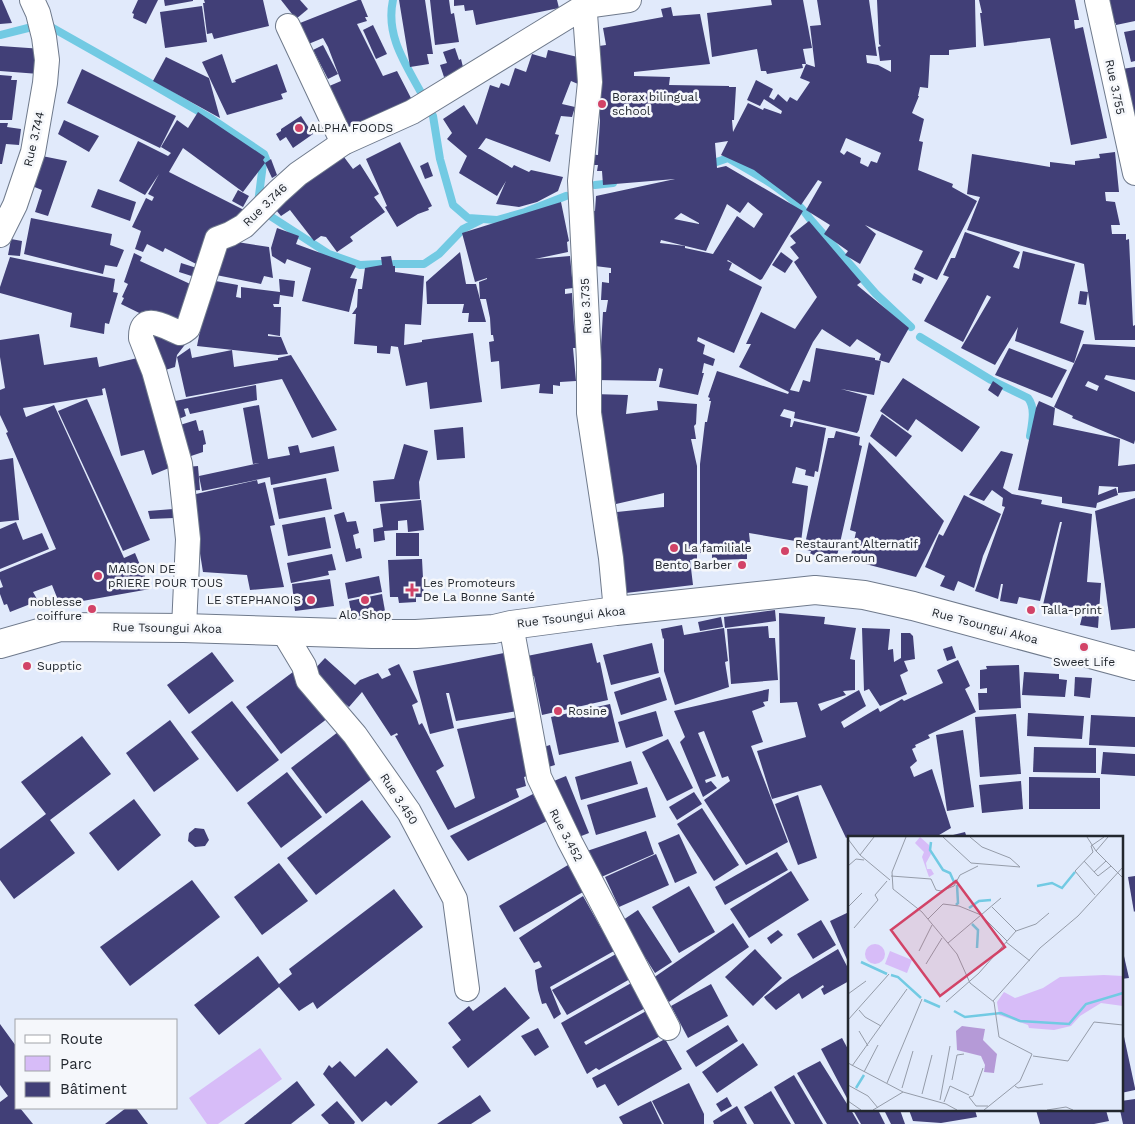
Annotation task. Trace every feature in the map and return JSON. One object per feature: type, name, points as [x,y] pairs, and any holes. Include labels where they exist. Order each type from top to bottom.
[{"type":"main road","name":"Rue Tsoungui Akoa","points":[[0,644],[60,627],[416,634],[494,629],[616,611],[806,591],[825,591],[864,595],[912,606],[1135,666]]},
{"type":"street","name":"Rue 3.746","points":[[184,628],[188,539],[180,464],[154,371],[140,338],[143,325],[146,322],[153,322],[180,333],[184,332],[188,328],[217,239],[244,226],[298,174],[342,143],[412,112],[585,3],[629,0]]},
{"type":"street","name":"Rue 3.755","points":[[1097,0],[1135,173]]},
{"type":"street","name":"Rue 3.735","points":[[585,3],[590,82],[580,181],[590,413],[611,558],[616,611]]},
{"type":"street","name":"Rue 3.744","points":[[0,235],[15,205],[33,152],[45,83],[47,60],[44,37],[35,7]]},
{"type":"street","points":[[288,26],[342,143]]},
{"type":"street","name":"Rue 3.452","points":[[511,625],[539,777],[568,840],[668,1028]]},
{"type":"street","name":"Rue 3.450","points":[[283,631],[304,666],[308,680],[355,735],[409,812],[455,899],[467,989]]},
{"type":"green space","points":[[260,1048],[282,1079],[218,1124],[207,1124],[189,1098]]},
{"type":"building","points":[[0,0],[2,0],[12,23],[0,24]]},
{"type":"building","points":[[138,0],[158,0],[146,24],[133,18],[134,14],[132,13]]},
{"type":"building","points":[[164,0],[193,0],[193,1],[165,6]]},
{"type":"building","points":[[204,0],[263,0],[269,26],[214,39],[212,33],[207,34]]},
{"type":"building","points":[[281,0],[300,0],[308,9],[296,19]]},
{"type":"building","points":[[361,0],[368,17],[365,17],[367,21],[357,24],[383,76],[397,71],[412,100],[347,130],[327,87],[341,81],[328,47],[323,38],[306,45],[300,23]]},
{"type":"building","points":[[399,0],[425,0],[433,54],[427,54],[429,64],[410,67]]},
{"type":"building","points":[[430,0],[449,0],[451,14],[454,13],[459,42],[435,45]]},
{"type":"building","points":[[454,0],[557,0],[559,8],[476,25],[473,10],[465,11],[464,5],[454,6]]},
{"type":"building","points":[[771,0],[803,0],[812,48],[803,49],[806,64],[802,64],[803,68],[767,74],[766,71],[761,71],[757,49],[712,57],[707,13],[772,5]]},
{"type":"building","points":[[817,0],[869,0],[877,56],[866,55],[867,63],[878,65],[891,72],[891,60],[880,61],[878,47],[881,46],[879,44],[877,0],[975,0],[976,47],[949,50],[949,55],[930,55],[928,88],[920,87],[919,96],[912,113],[924,119],[919,141],[923,142],[918,170],[953,184],[952,187],[977,201],[937,280],[914,269],[923,251],[865,225],[876,234],[860,264],[845,255],[848,251],[824,234],[830,225],[806,210],[822,182],[818,180],[801,205],[754,170],[721,155],[728,141],[715,143],[717,168],[726,166],[803,211],[762,279],[760,280],[728,260],[727,261],[732,263],[729,270],[762,287],[734,353],[698,337],[697,341],[705,345],[703,354],[715,359],[713,366],[704,363],[702,373],[704,373],[698,395],[659,387],[663,369],[659,368],[656,381],[595,380],[593,347],[601,347],[603,312],[606,312],[608,300],[601,300],[602,282],[609,283],[611,268],[595,266],[588,210],[595,211],[596,196],[675,179],[603,185],[602,171],[597,171],[598,165],[587,165],[587,154],[598,155],[600,120],[598,94],[601,94],[599,46],[606,45],[603,28],[663,17],[661,9],[671,7],[673,16],[700,14],[710,64],[634,72],[634,76],[670,77],[669,85],[736,87],[734,120],[732,120],[733,132],[748,103],[763,110],[764,108],[781,114],[782,111],[764,99],[760,106],[747,100],[756,80],[773,89],[769,97],[774,100],[778,94],[787,102],[790,97],[797,101],[810,82],[800,78],[806,64],[815,67],[810,26],[821,25]],"holes":[[[846,138],[881,153],[877,163],[871,161],[868,167],[860,163],[861,158],[847,151],[844,155],[840,152]],[[748,202],[763,214],[754,228],[737,216],[713,254],[685,248],[685,246],[660,243],[661,240],[706,251],[727,204],[740,213]],[[681,213],[699,224],[674,219]]]},
{"type":"building","points":[[979,0],[1075,0],[1079,20],[1074,20],[1075,29],[1083,27],[1107,138],[1071,145],[1050,38],[984,46],[980,13],[982,13]]},
{"type":"building","points":[[1109,0],[1135,0],[1135,21],[1113,24]]},
{"type":"building","points":[[202,6],[207,42],[165,48],[160,12]]},
{"type":"building","points":[[373,25],[387,54],[376,59],[363,30]]},
{"type":"building","points":[[1135,30],[1135,61],[1131,62],[1124,32]]},
{"type":"building","points":[[323,45],[338,74],[328,79],[313,50]]},
{"type":"building","points":[[0,46],[43,49],[39,74],[0,71]]},
{"type":"building","points":[[455,48],[459,60],[461,59],[464,71],[444,77],[440,65],[447,63],[443,52]]},
{"type":"building","points":[[548,50],[582,58],[578,84],[571,81],[562,104],[575,107],[572,117],[561,116],[555,134],[559,135],[550,162],[486,138],[478,149],[512,168],[514,165],[529,172],[531,170],[563,177],[558,191],[537,202],[519,207],[496,204],[506,181],[497,196],[459,173],[467,156],[447,139],[452,133],[443,119],[464,105],[477,125],[490,85],[499,88],[501,83],[509,86],[515,68],[526,72],[532,54],[546,58]]},
{"type":"building","points":[[222,54],[232,83],[236,82],[235,80],[277,64],[287,92],[281,94],[283,99],[227,115],[202,62]]},
{"type":"building","points":[[166,57],[209,78],[220,118],[153,81]]},
{"type":"building","points":[[1135,67],[1135,112],[1131,113],[1122,69]]},
{"type":"building","points":[[82,69],[176,116],[160,148],[67,103]]},
{"type":"building","points":[[0,75],[12,76],[11,80],[17,80],[12,120],[0,120]]},
{"type":"building","points":[[198,112],[265,157],[263,160],[265,163],[243,192],[183,148],[169,172],[244,210],[202,267],[165,248],[163,252],[147,244],[143,252],[135,249],[141,231],[132,227],[146,198],[152,201],[154,197],[148,194],[159,174],[145,195],[119,181],[138,141],[168,156],[171,153],[161,147],[177,120],[188,128]]},
{"type":"building","points":[[301,116],[313,134],[293,148],[286,137],[280,141],[276,134]]},
{"type":"building","points":[[64,120],[99,136],[89,152],[58,134]]},
{"type":"building","points":[[0,123],[8,123],[7,127],[21,129],[19,145],[6,144],[2,164],[0,164]]},
{"type":"building","points":[[400,142],[432,206],[428,208],[429,210],[418,214],[397,227],[385,207],[387,206],[366,159]]},
{"type":"building","points":[[1115,152],[1119,192],[1105,192],[1106,201],[1115,202],[1120,225],[1111,225],[1112,234],[1126,234],[1126,240],[1129,239],[1135,340],[1095,340],[1084,264],[967,230],[980,197],[967,194],[972,154],[1050,167],[1050,162],[1075,165],[1075,161],[1100,158],[1099,154]]},
{"type":"building","points":[[42,156],[67,161],[48,216],[35,212],[42,190],[32,186]]},
{"type":"building","points":[[344,157],[353,169],[360,164],[379,194],[374,197],[385,212],[350,237],[353,241],[337,252],[326,237],[321,236],[314,241],[290,210],[281,216],[272,205],[307,179]]},
{"type":"building","points":[[271,159],[277,175],[272,178],[265,163]]},
{"type":"building","points":[[428,162],[433,176],[425,179],[420,166]]},
{"type":"building","points":[[98,189],[136,202],[130,221],[91,207]]},
{"type":"building","points":[[238,190],[249,196],[243,207],[232,201]]},
{"type":"building","points":[[561,202],[569,241],[567,242],[568,252],[535,259],[570,256],[573,288],[565,289],[565,294],[572,293],[577,348],[573,348],[576,381],[560,382],[560,386],[553,385],[553,394],[539,393],[540,384],[501,389],[499,361],[491,362],[489,342],[494,341],[493,335],[491,335],[486,299],[480,299],[479,282],[487,278],[475,282],[462,233]]},
{"type":"building","points":[[31,218],[112,234],[110,245],[124,250],[117,267],[105,265],[103,274],[24,254]]},
{"type":"building","points":[[809,221],[861,282],[857,285],[909,328],[889,363],[879,360],[881,354],[857,339],[850,347],[822,329],[813,342],[790,390],[799,392],[803,380],[810,382],[816,348],[875,358],[875,360],[881,361],[874,395],[841,389],[867,396],[859,430],[857,433],[794,418],[795,412],[784,409],[780,416],[791,419],[790,427],[792,427],[794,421],[826,428],[818,472],[815,471],[814,477],[805,475],[806,470],[796,467],[792,483],[808,486],[801,542],[749,533],[750,542],[747,542],[747,559],[712,560],[712,553],[700,553],[700,464],[705,422],[707,422],[711,401],[709,401],[710,398],[708,397],[717,371],[788,394],[789,392],[739,367],[751,344],[746,344],[761,312],[795,329],[817,297],[794,262],[799,258],[790,247],[796,243],[790,236]]},
{"type":"building","points":[[277,228],[299,236],[296,244],[356,266],[350,278],[357,279],[349,312],[302,301],[311,268],[287,259],[285,264],[272,256],[271,248]]},
{"type":"building","points":[[965,232],[1020,252],[1013,267],[1019,269],[1023,251],[1075,264],[1060,323],[1084,331],[1074,363],[1015,341],[1018,327],[995,365],[961,348],[991,297],[987,295],[963,342],[924,321],[949,277],[943,275],[951,258],[955,258]]},
{"type":"building","points":[[11,239],[22,241],[20,256],[8,255]]},
{"type":"building","points":[[218,239],[269,247],[273,278],[264,276],[261,284],[211,274]]},
{"type":"building","points":[[460,252],[466,284],[476,284],[486,322],[468,322],[469,313],[462,313],[464,304],[427,304],[426,282]]},
{"type":"building","points":[[781,252],[793,261],[785,273],[772,265]]},
{"type":"building","points":[[134,253],[142,257],[140,261],[199,288],[178,332],[121,304],[128,284],[124,282]]},
{"type":"building","points":[[391,256],[395,272],[424,276],[421,325],[405,324],[404,345],[422,342],[422,340],[473,333],[482,402],[430,409],[427,382],[406,386],[398,347],[391,346],[390,354],[377,353],[377,346],[354,344],[356,314],[352,314],[357,307],[358,289],[362,289],[365,268],[382,265],[381,257]]},
{"type":"building","points":[[10,257],[115,279],[113,292],[118,293],[109,324],[105,323],[104,334],[70,327],[72,313],[0,293],[0,287]]},
{"type":"building","points":[[181,263],[203,270],[201,279],[179,272]]},
{"type":"building","points":[[914,273],[924,278],[921,284],[912,280]]},
{"type":"building","points":[[279,279],[295,281],[293,297],[280,295],[279,304],[273,304],[274,307],[281,307],[280,336],[268,334],[268,336],[281,337],[288,354],[278,355],[197,346],[210,280],[238,285],[236,297],[241,298],[241,287],[280,292]]},
{"type":"building","points":[[1080,291],[1088,292],[1086,305],[1078,304]]},
{"type":"building","points":[[153,328],[187,342],[177,355],[175,367],[159,372],[152,351]]},
{"type":"building","points":[[39,334],[44,365],[97,357],[99,367],[146,356],[174,459],[166,462],[169,468],[152,475],[144,450],[121,456],[105,388],[102,389],[103,395],[23,408],[26,417],[54,405],[124,558],[135,553],[150,589],[60,605],[52,585],[33,592],[38,601],[10,612],[7,604],[4,605],[0,594],[0,588],[3,587],[0,572],[56,549],[0,415],[0,390],[5,388],[0,357],[0,340]]},
{"type":"building","points":[[1083,344],[1135,347],[1135,380],[1106,375],[1104,379],[1135,392],[1134,444],[1072,418],[1073,416],[1054,407]],"holes":[[[1088,381],[1099,386],[1097,391],[1085,386]]]},
{"type":"building","points":[[190,348],[192,358],[232,350],[234,367],[278,360],[278,358],[291,355],[337,430],[312,438],[282,379],[186,397],[177,357]]},
{"type":"building","points":[[1009,348],[1067,370],[1052,398],[995,375]]},
{"type":"building","points":[[903,378],[980,427],[962,452],[916,419],[908,431],[880,411]]},
{"type":"building","points":[[993,381],[1003,388],[998,397],[988,390]]},
{"type":"building","points":[[256,385],[257,400],[190,414],[188,408],[184,409],[186,416],[176,420],[170,402]]},
{"type":"building","points":[[593,394],[628,395],[626,414],[658,410],[657,401],[697,404],[696,424],[694,426],[696,439],[691,439],[697,466],[697,559],[690,560],[693,585],[626,593],[617,512],[664,507],[664,493],[616,504],[608,476]]},
{"type":"building","points":[[87,399],[150,540],[123,551],[58,411]]},
{"type":"building","points":[[1039,401],[1055,408],[1053,425],[1120,439],[1118,466],[1135,464],[1135,491],[1118,493],[1118,487],[1099,486],[1098,495],[1116,488],[1118,495],[1097,503],[1096,508],[1062,503],[1062,497],[1018,490]]},
{"type":"building","points":[[259,405],[268,459],[290,455],[288,447],[298,445],[300,453],[334,446],[339,471],[271,485],[270,477],[202,491],[199,476],[260,463],[253,464],[243,408]]},
{"type":"building","points":[[882,414],[912,436],[896,457],[870,436]]},
{"type":"building","points":[[196,420],[199,431],[203,430],[206,444],[203,445],[203,452],[191,456],[180,425]]},
{"type":"building","points":[[463,427],[465,458],[437,460],[434,430]]},
{"type":"building","points":[[836,431],[860,437],[859,445],[862,446],[837,556],[821,553],[820,556],[810,554],[811,551],[806,550],[807,544],[805,544],[828,438],[834,438]]},
{"type":"building","points":[[869,442],[944,521],[916,577],[850,560],[856,532],[850,530]]},
{"type":"building","points":[[404,444],[428,451],[419,482],[420,499],[375,502],[373,481],[394,479]]},
{"type":"building","points":[[1001,451],[1013,454],[1003,488],[1012,494],[1042,500],[1041,504],[1092,514],[1087,582],[1101,583],[1098,628],[1080,625],[1083,613],[1043,605],[1062,522],[1060,522],[1040,601],[1019,597],[1017,604],[1000,601],[1003,584],[1001,584],[998,599],[975,591],[1005,507],[1002,506],[1003,498],[992,490],[984,501],[969,495]]},
{"type":"building","points":[[13,458],[19,520],[0,522],[0,460]]},
{"type":"building","points":[[198,466],[200,490],[189,491],[186,467]]},
{"type":"building","points":[[326,478],[332,509],[279,519],[273,488]]},
{"type":"building","points":[[257,480],[258,484],[265,482],[275,525],[270,526],[284,587],[250,590],[247,575],[203,572],[191,497],[196,496],[196,494]]},
{"type":"building","points":[[964,495],[1001,514],[983,556],[974,588],[958,581],[954,591],[940,586],[945,576],[925,567],[939,534],[943,536]]},
{"type":"building","points":[[1135,498],[1135,628],[1111,630],[1095,511]]},
{"type":"building","points":[[421,500],[424,530],[408,532],[407,520],[398,521],[398,530],[384,531],[385,540],[374,542],[373,529],[383,527],[380,504]]},
{"type":"building","points":[[173,509],[174,518],[150,519],[148,511]]},
{"type":"building","points":[[344,512],[347,522],[356,521],[359,533],[353,535],[356,549],[360,548],[362,558],[346,562],[334,515]]},
{"type":"building","points":[[325,517],[331,548],[288,556],[282,525]]},
{"type":"building","points":[[16,522],[23,540],[42,533],[49,549],[0,569],[0,529]]},
{"type":"building","points":[[396,533],[419,533],[419,556],[396,556]]},
{"type":"building","points":[[332,554],[336,570],[328,571],[329,575],[291,583],[287,563]]},
{"type":"building","points":[[422,559],[424,597],[416,597],[416,602],[399,603],[398,597],[390,597],[388,560]]},
{"type":"building","points":[[379,576],[382,592],[348,599],[345,583]]},
{"type":"building","points":[[330,579],[334,606],[295,611],[292,584]]},
{"type":"building","points":[[382,594],[385,611],[352,618],[349,601]]},
{"type":"building","points":[[775,610],[776,621],[725,628],[724,617]]},
{"type":"building","points":[[779,613],[825,617],[824,624],[856,628],[850,659],[855,660],[855,690],[843,691],[846,695],[818,704],[821,711],[859,690],[866,706],[841,722],[844,728],[878,708],[880,712],[902,699],[904,701],[943,683],[937,670],[958,660],[970,686],[965,689],[976,712],[928,735],[930,738],[915,745],[916,747],[912,749],[917,761],[910,767],[914,777],[932,769],[951,828],[937,836],[848,836],[846,838],[821,785],[772,799],[757,751],[806,737],[797,702],[780,703]]},
{"type":"building","points":[[721,617],[723,627],[700,631],[698,622]]},
{"type":"building","points":[[682,625],[684,635],[724,628],[728,661],[725,662],[729,687],[675,705],[664,671],[664,638],[661,629]]},
{"type":"building","points":[[768,626],[769,638],[775,638],[778,680],[731,684],[727,629]]},
{"type":"building","points":[[862,628],[890,629],[888,650],[893,649],[894,662],[901,658],[901,633],[910,633],[913,636],[915,659],[904,661],[908,671],[900,675],[907,694],[880,706],[869,689],[864,691]]},
{"type":"building","points":[[592,643],[597,663],[600,662],[608,700],[542,715],[534,676],[527,677],[522,657]]},
{"type":"building","points":[[652,643],[659,673],[611,685],[603,655]]},
{"type":"building","points":[[952,646],[956,658],[947,661],[943,649]]},
{"type":"building","points":[[212,652],[234,681],[189,714],[167,685]]},
{"type":"building","points":[[509,652],[518,711],[456,721],[449,693],[446,693],[454,728],[430,734],[413,671]]},
{"type":"building","points":[[325,658],[355,685],[360,680],[378,673],[382,679],[391,675],[388,669],[399,664],[418,702],[412,705],[419,725],[422,723],[444,766],[436,771],[455,808],[475,798],[457,729],[518,717],[527,776],[524,777],[526,786],[516,789],[519,797],[448,830],[395,736],[398,735],[397,733],[391,736],[362,692],[349,707],[310,674]]},
{"type":"building","points":[[1019,665],[1021,708],[979,710],[978,693],[987,693],[987,688],[980,689],[980,670],[987,669],[986,666]]},
{"type":"building","points":[[297,669],[332,715],[281,754],[246,707]]},
{"type":"building","points":[[1024,672],[1059,674],[1059,679],[1067,680],[1065,697],[1022,695]]},
{"type":"building","points":[[660,677],[667,700],[621,715],[614,692]]},
{"type":"building","points":[[1075,677],[1092,678],[1090,698],[1074,696]]},
{"type":"building","points":[[769,689],[768,701],[763,702],[765,706],[752,711],[763,742],[751,746],[788,842],[746,865],[704,800],[730,781],[728,776],[722,778],[704,731],[698,733],[716,776],[705,780],[706,783],[711,781],[717,788],[703,797],[680,742],[685,737],[674,711]]},
{"type":"building","points":[[232,701],[279,760],[237,792],[191,732]]},
{"type":"building","points":[[610,704],[619,742],[559,755],[551,717]]},
{"type":"building","points":[[656,711],[663,736],[626,748],[618,722]]},
{"type":"building","points":[[1028,713],[1084,716],[1082,739],[1027,736]]},
{"type":"building","points":[[1016,714],[1021,774],[980,777],[975,717]]},
{"type":"building","points":[[1091,715],[1135,717],[1135,747],[1089,745]]},
{"type":"building","points":[[170,720],[199,759],[154,792],[126,753]]},
{"type":"building","points":[[963,730],[974,807],[947,811],[936,735]]},
{"type":"building","points":[[338,732],[373,778],[326,814],[291,768]]},
{"type":"building","points":[[82,736],[111,774],[50,820],[75,853],[14,899],[0,880],[0,849],[46,814],[21,782]]},
{"type":"building","points":[[668,739],[693,788],[667,801],[642,752]]},
{"type":"building","points":[[550,745],[555,765],[542,769],[537,749]]},
{"type":"building","points":[[1034,747],[1096,748],[1096,773],[1033,772]]},
{"type":"building","points":[[1103,752],[1135,754],[1135,776],[1101,774]]},
{"type":"building","points":[[631,761],[638,784],[581,800],[575,777]]},
{"type":"building","points":[[287,772],[322,817],[281,848],[247,803]]},
{"type":"building","points":[[566,776],[589,833],[571,840],[549,783]]},
{"type":"building","points":[[1029,777],[1100,778],[1100,809],[1029,809]]},
{"type":"building","points":[[1021,781],[1023,809],[982,813],[979,785]]},
{"type":"building","points":[[647,787],[656,817],[596,835],[587,805]]},
{"type":"building","points":[[694,792],[702,804],[677,820],[669,807]]},
{"type":"building","points":[[533,794],[547,821],[468,861],[450,836]]},
{"type":"building","points":[[798,795],[817,858],[798,865],[775,804]]},
{"type":"building","points":[[134,799],[161,835],[118,871],[89,833]]},
{"type":"building","points":[[362,800],[391,837],[316,895],[287,858]]},
{"type":"building","points":[[702,808],[739,865],[714,881],[677,824]]},
{"type":"building","points":[[195,828],[204,829],[209,840],[205,846],[195,847],[188,841],[189,833]]},
{"type":"building","points":[[646,831],[654,854],[599,878],[587,851]]},
{"type":"building","points":[[965,832],[966,836],[949,836]]},
{"type":"building","points":[[679,834],[697,873],[675,883],[658,843]]},
{"type":"building","points":[[777,852],[788,870],[725,905],[715,887]]},
{"type":"building","points":[[656,854],[669,885],[619,907],[605,877]]},
{"type":"building","points":[[279,863],[308,901],[262,935],[234,897]]},
{"type":"building","points":[[568,865],[583,892],[514,932],[499,906]]},
{"type":"building","points":[[791,871],[809,900],[749,938],[730,909]]},
{"type":"building","points":[[1135,876],[1135,911],[1134,912],[1128,877]]},
{"type":"building","points":[[192,880],[220,917],[130,986],[100,947]]},
{"type":"building","points":[[689,886],[715,932],[679,953],[652,907]]},
{"type":"building","points":[[394,889],[423,927],[317,1009],[313,1002],[299,1011],[279,987],[219,1035],[194,1005],[258,956],[279,984],[292,974],[289,969]]},
{"type":"building","points":[[583,896],[614,951],[550,987],[561,1014],[554,1019],[546,1003],[542,1004],[538,990],[535,970],[542,967],[539,961],[534,963],[519,938]]},
{"type":"building","points":[[638,910],[672,962],[655,973],[629,932],[617,924]]},
{"type":"building","points":[[848,912],[848,962],[830,921]]},
{"type":"building","points":[[821,920],[836,945],[813,959],[797,934]]},
{"type":"building","points":[[733,923],[749,947],[669,1002],[653,978]]},
{"type":"building","points":[[778,930],[783,935],[771,944],[767,938]]},
{"type":"building","points":[[1122,947],[1129,978],[1122,979]]},
{"type":"building","points":[[755,949],[782,978],[753,1006],[725,977]]},
{"type":"building","points":[[838,949],[848,968],[848,982],[824,995],[821,989],[824,987],[823,985],[802,999],[799,993],[776,1010],[764,997],[790,978]]},
{"type":"building","points":[[616,954],[630,979],[567,1015],[552,990]]},
{"type":"building","points":[[633,982],[647,1007],[584,1042],[586,1045],[648,1010],[662,1035],[599,1070],[596,1068],[587,1074],[561,1023]]},
{"type":"building","points":[[711,984],[728,1016],[688,1038],[671,1006]]},
{"type":"building","points":[[505,987],[530,1018],[468,1068],[452,1047],[461,1040],[448,1023],[469,1006],[473,1011]]},
{"type":"building","points":[[0,1024],[15,1045],[15,1109],[21,1109],[33,1124],[0,1124],[0,1102],[8,1096],[0,1085]]},
{"type":"building","points":[[728,1025],[738,1041],[696,1067],[686,1051]]},
{"type":"building","points":[[538,1028],[549,1047],[535,1056],[521,1036]]},
{"type":"building","points":[[1122,1032],[1123,1032],[1135,1090],[1122,1093]]},
{"type":"building","points":[[842,1038],[848,1049],[848,1100],[821,1049]]},
{"type":"building","points":[[665,1039],[682,1069],[618,1106],[605,1084],[597,1088],[592,1078]]},
{"type":"building","points":[[743,1043],[758,1065],[717,1093],[702,1072]]},
{"type":"building","points":[[387,1048],[418,1082],[391,1106],[386,1101],[362,1122],[323,1074],[329,1065],[332,1068],[340,1061],[355,1077]]},
{"type":"building","points":[[820,1061],[848,1105],[848,1112],[852,1112],[859,1124],[827,1124],[797,1073]]},
{"type":"building","points":[[794,1075],[823,1124],[795,1124],[774,1087]]},
{"type":"building","points":[[297,1081],[315,1105],[291,1124],[244,1124]]},
{"type":"building","points":[[689,1083],[704,1114],[704,1124],[664,1124],[652,1101]]},
{"type":"building","points":[[771,1091],[791,1124],[754,1124],[744,1107]]},
{"type":"building","points":[[480,1095],[491,1111],[471,1124],[437,1124]]},
{"type":"building","points":[[727,1097],[732,1106],[721,1112],[716,1104]]},
{"type":"building","points":[[1135,1099],[1135,1124],[1123,1124],[1120,1112],[1122,1112],[1122,1101]]},
{"type":"building","points":[[337,1101],[355,1122],[354,1124],[329,1124],[321,1115]]},
{"type":"building","points":[[651,1101],[662,1124],[623,1124],[619,1117]]},
{"type":"building","points":[[737,1106],[747,1124],[714,1124],[713,1121]]},
{"type":"building","points":[[125,1109],[137,1109],[148,1124],[105,1124]]},
{"type":"building","points":[[854,1112],[879,1112],[885,1124],[861,1124]]},
{"type":"building","points":[[885,1112],[901,1112],[905,1124],[891,1124]]},
{"type":"building","points":[[910,1112],[976,1112],[977,1117],[941,1123],[913,1121]]},
{"type":"building","points":[[1037,1112],[1107,1112],[1109,1121],[1094,1124],[1040,1124]]},
{"type":"waterway","points":[[393,0],[391,14],[395,39],[399,51],[424,98]]},
{"type":"waterway","points":[[0,35],[32,27],[51,27],[212,119],[264,154],[266,159],[263,164],[258,203]]},
{"type":"waterway","points":[[433,116],[440,159],[453,205],[468,218],[497,220],[525,212],[566,196]]},
{"type":"waterway","points":[[708,165],[728,158],[784,193],[803,210],[876,294],[911,327]]},
{"type":"waterway","points":[[595,185],[613,183]]},
{"type":"waterway","points":[[264,212],[329,254],[360,265],[380,264]]},
{"type":"waterway","points":[[394,264],[424,264],[439,254],[463,229],[481,220]]},
{"type":"waterway","points":[[920,337],[991,380],[1028,398],[1033,411],[1030,436]]},
{"type":"place","name":"Borax bilingual school","points":[[602,104]]},
{"type":"place","name":"ALPHA FOODS","points":[[299,128]]},
{"type":"place","name":"La familiale","points":[[674,548]]},
{"type":"place","name":"Restaurant Alternatif Du Cameroun","points":[[785,551]]},
{"type":"place","name":"Bento Barber","points":[[742,565]]},
{"type":"place","name":"MAISON DE pRIERE POUR TOUS","points":[[98,576]]},
{"type":"place","name":"Les Promoteurs De La Bonne Santé","points":[[412,590]]},
{"type":"place","name":"LE STEPHANOIS","points":[[311,600]]},
{"type":"place","name":"Alo Shop","points":[[365,600]]},
{"type":"place","name":"noblesse coiffure","points":[[92,609]]},
{"type":"place","name":"Talla-print","points":[[1031,610]]},
{"type":"place","name":"Sweet Life","points":[[1084,647]]},
{"type":"place","name":"Supptic","points":[[27,666]]},
{"type":"place","name":"Rosine","points":[[558,711]]}]
